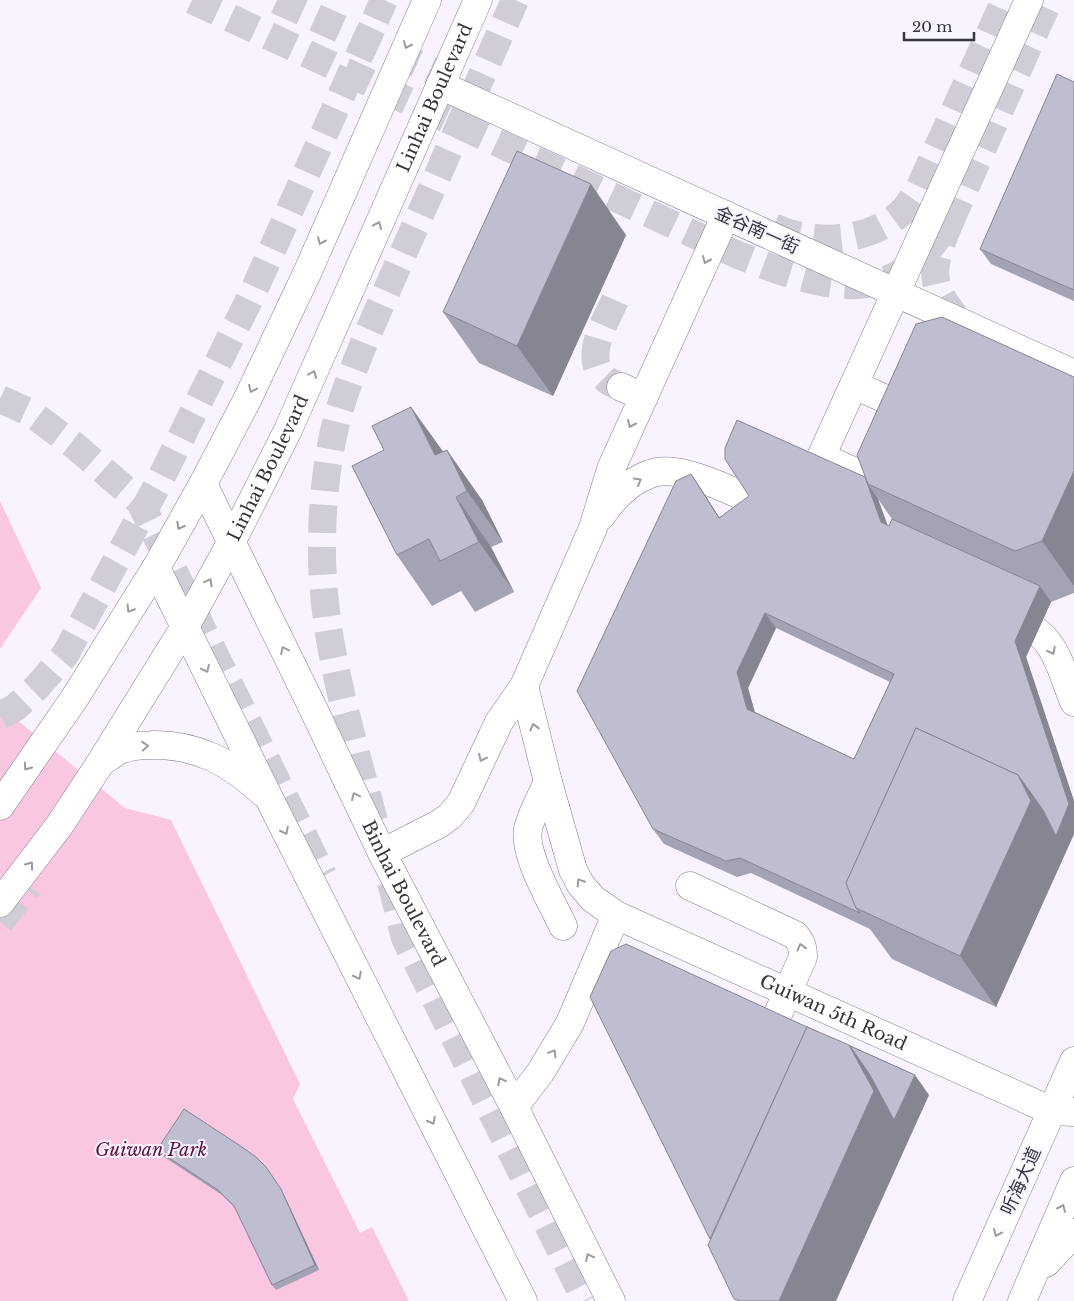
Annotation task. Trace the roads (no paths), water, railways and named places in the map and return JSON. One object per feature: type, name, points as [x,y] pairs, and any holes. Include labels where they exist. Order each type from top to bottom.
[{"type":"main road","points":[[0,806],[54,728],[156,568],[203,484],[247,400],[308,271],[427,0]]},
{"type":"main road","name":"Linhai Boulevard","points":[[0,903],[59,826],[101,762],[186,625],[232,541],[288,430],[478,0]]},
{"type":"main road","points":[[592,528],[611,502],[626,488],[643,477],[657,472],[679,472],[698,477],[798,521],[821,457],[1029,0]]},
{"type":"main road","name":"金谷南一街","points":[[440,85],[1074,374]]},
{"type":"main road","points":[[382,853],[439,824],[450,816],[461,803],[499,722],[524,686],[592,528],[611,469],[632,392],[726,216]]},
{"type":"main road","points":[[821,457],[881,483],[913,411],[854,385]]},
{"type":"main road","name":"Binhai Boulevard","points":[[203,484],[382,853],[514,1107],[611,1301]]},
{"type":"main road","points":[[156,568],[186,625],[269,798],[523,1301]]},
{"type":"main road","points":[[979,602],[1023,622],[1037,632],[1049,645],[1074,702]]},
{"type":"main road","name":"Guiwan 5th Road","points":[[524,686],[548,782],[573,870],[581,885],[593,898],[616,915],[1063,1111],[1074,1133]]},
{"type":"main road","points":[[101,762],[122,749],[144,745],[191,748],[222,762],[249,780],[269,798]]},
{"type":"main road","points":[[548,782],[531,818],[528,831],[528,847],[533,862],[563,926]]},
{"type":"main road","points":[[690,886],[795,935],[800,940],[803,948],[803,957],[774,1023]]},
{"type":"main road","points":[[514,1107],[540,1073],[570,1023],[616,915]]},
{"type":"main road","name":"听海大道","points":[[967,1301],[1063,1111],[1074,1061]]},
{"type":"main road","points":[[1026,1291],[1074,1181]]},
{"type":"main road","points":[[1026,1291],[1061,1245],[1074,1233]]},
{"type":"tunnel","points":[[192,0],[738,255],[800,277],[845,285],[867,284],[888,279],[907,269],[926,252],[942,232],[952,217],[1049,0]]},
{"type":"tunnel","points":[[277,0],[466,86]]},
{"type":"tunnel","points":[[0,716],[16,707],[38,686],[65,655],[157,486],[255,288],[384,0]]},
{"type":"tunnel","points":[[374,821],[339,685],[326,616],[322,530],[324,496],[331,447],[338,415],[368,333],[515,0]]},
{"type":"tunnel","points":[[773,227],[806,237],[841,238],[859,235],[875,229],[891,221],[904,210],[918,191],[1005,0]]},
{"type":"tunnel","points":[[952,217],[937,257],[935,273],[941,295],[955,316]]},
{"type":"tunnel","points":[[615,300],[601,330],[595,352],[599,371],[607,380],[621,387]]},
{"type":"tunnel","points":[[0,399],[31,413],[75,446],[140,502],[323,876]]},
{"type":"tunnel","points":[[391,882],[405,938],[586,1301]]},
{"type":"tunnel","points":[[0,922],[29,886]]},
{"type":"park label","name":"Guiwan Park","points":[[151,1150]]}]
